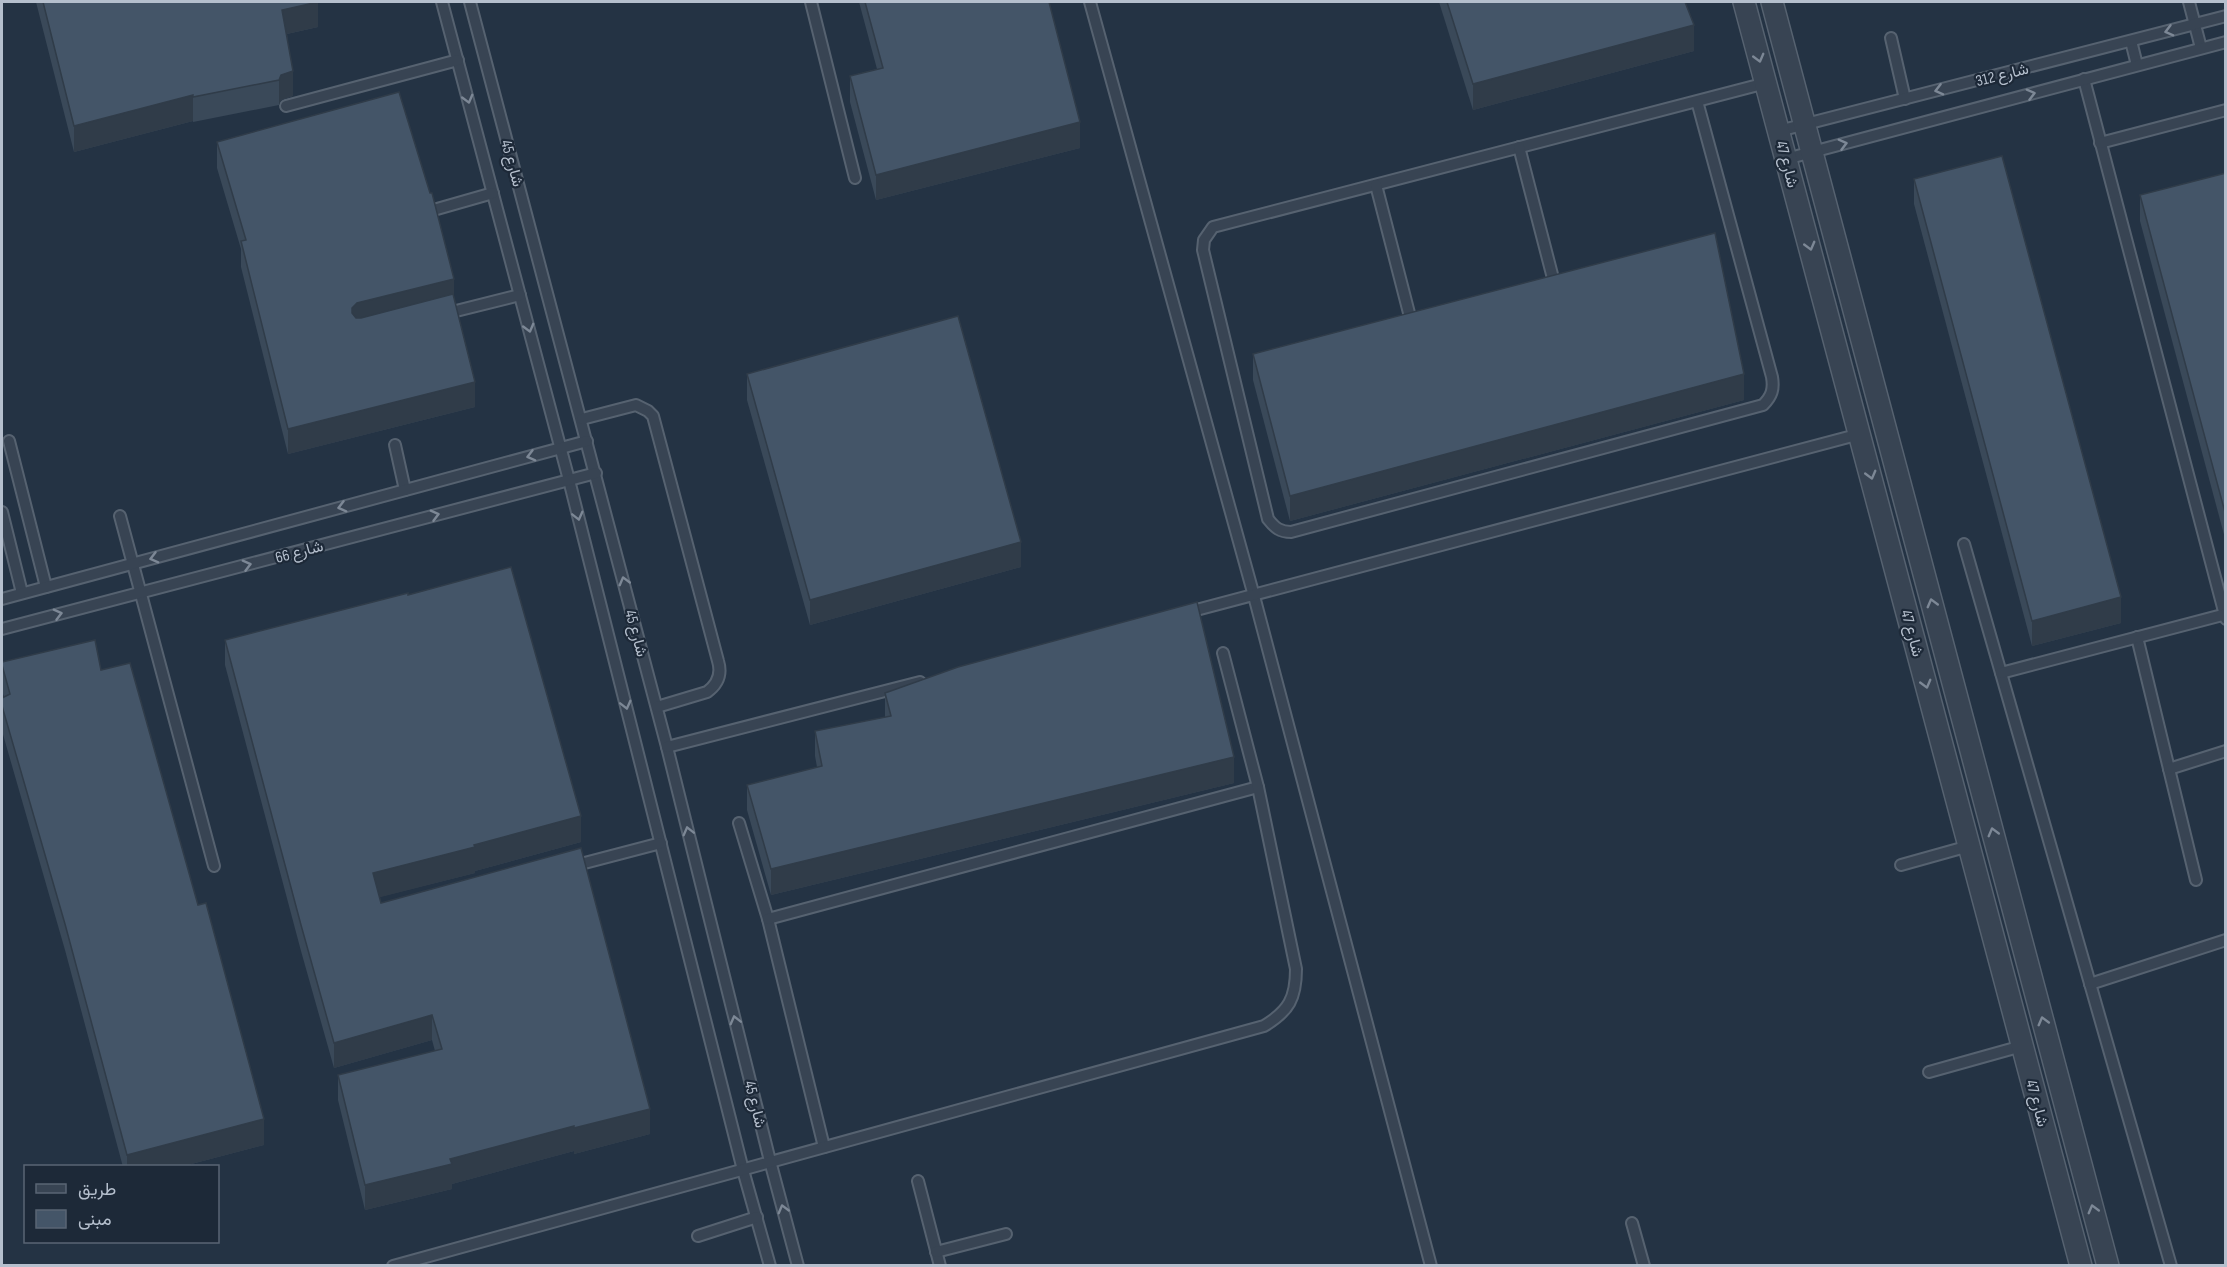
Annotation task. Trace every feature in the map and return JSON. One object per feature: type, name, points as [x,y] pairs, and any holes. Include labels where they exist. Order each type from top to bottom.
[{"type":"street","name":"شارع 47","points":[[1744,2],[2081,1266]]},
{"type":"street","name":"شارع 47","points":[[1772,2],[2108,1266]]},
{"type":"lane","name":"شارع 45","points":[[442,2],[561,448],[743,1170],[770,1266]]},
{"type":"lane","name":"شارع 45","points":[[470,2],[657,707],[798,1266]]},
{"type":"lane","points":[[811,2],[855,178]]},
{"type":"lane","points":[[1090,2],[1254,596],[1431,1266]]},
{"type":"lane","points":[[2189,2],[2201,48]]},
{"type":"lane","name":"شارع 312","points":[[1779,131],[2226,16]]},
{"type":"lane","points":[[1891,38],[1905,99]]},
{"type":"lane","points":[[2131,41],[2137,65]]},
{"type":"lane","name":"شارع 312","points":[[1786,159],[2226,42]]},
{"type":"lane","points":[[286,106],[458,60]]},
{"type":"lane","points":[[2001,673],[2225,616],[2084,80]]},
{"type":"lane","points":[[1697,101],[1772,377],[1774,387],[1770,398],[1763,405],[1291,532],[1282,532],[1274,527],[1268,519],[1203,250],[1204,240],[1213,227],[1766,83]]},
{"type":"lane","points":[[2100,143],[2226,110]]},
{"type":"lane","points":[[1519,147],[1555,286]]},
{"type":"lane","points":[[1376,185],[1409,313]]},
{"type":"lane","points":[[437,209],[493,193]]},
{"type":"lane","points":[[428,318],[520,296]]},
{"type":"lane","points":[[582,420],[636,405],[653,416],[718,661],[720,675],[713,688],[707,692],[657,707]]},
{"type":"lane","points":[[1173,616],[1860,434]]},
{"type":"lane","points":[[9,441],[46,587]]},
{"type":"lane","name":"شارع 66","points":[[2,599],[587,441]]},
{"type":"lane","points":[[395,445],[405,490]]},
{"type":"lane","name":"شارع 66","points":[[2,629],[596,473]]},
{"type":"lane","points":[[2,512],[22,593]]},
{"type":"lane","points":[[120,516],[214,866]]},
{"type":"lane","points":[[1964,544],[2171,1266]]},
{"type":"lane","points":[[2137,637],[2196,880]]},
{"type":"lane","points":[[393,1266],[414,1263],[770,1161],[1264,1026],[1279,1017],[1290,1004],[1296,987],[1296,969],[1258,787],[1223,653]]},
{"type":"lane","points":[[667,747],[932,679]]},
{"type":"lane","points":[[2169,769],[2226,751]]},
{"type":"lane","points":[[768,919],[1258,787]]},
{"type":"lane","points":[[740,823],[768,919],[824,1147]]},
{"type":"lane","points":[[560,869],[661,843]]},
{"type":"lane","points":[[1901,865],[1969,846]]},
{"type":"lane","points":[[2090,984],[2226,940]]},
{"type":"lane","points":[[1929,1072],[2022,1046]]},
{"type":"lane","points":[[918,1181],[940,1266]]},
{"type":"lane","points":[[698,1236],[757,1217]]},
{"type":"lane","points":[[1632,1223],[1644,1266]]},
{"type":"lane","points":[[936,1252],[1006,1234]]},
{"type":"building","points":[[43,2],[318,2],[282,10],[293,71],[281,75],[279,80],[193,97],[193,95],[74,126]]},
{"type":"building","points":[[865,2],[1049,2],[1080,122],[876,175],[850,76],[883,68]]},
{"type":"building","points":[[1447,2],[1685,2],[1694,25],[1473,84]]},
{"type":"building","points":[[399,92],[430,193],[432,193],[454,279],[357,303],[352,308],[352,313],[356,318],[361,318],[453,294],[475,382],[288,429],[241,241],[246,240],[217,142]]},
{"type":"building","points":[[2002,156],[2121,597],[2032,621],[1914,179]]},
{"type":"building","points":[[2226,173],[2226,516],[2140,195]]},
{"type":"building","points":[[1715,233],[1744,374],[1290,496],[1253,354]]},
{"type":"building","points":[[958,316],[1021,542],[810,600],[747,374]]},
{"type":"building","points":[[511,567],[581,816],[474,845],[475,847],[373,873],[381,903],[581,848],[650,1109],[574,1128],[574,1126],[450,1159],[452,1164],[365,1185],[338,1075],[442,1049],[432,1015],[334,1043],[225,640]]},
{"type":"building","points":[[1197,602],[1234,757],[771,869],[747,785],[822,766],[815,731],[891,716],[885,693],[958,667]]},
{"type":"building","points":[[95,640],[101,670],[130,663],[198,905],[206,903],[264,1119],[127,1155],[65,924],[2,706],[2,698],[10,694],[2,662]]}]
